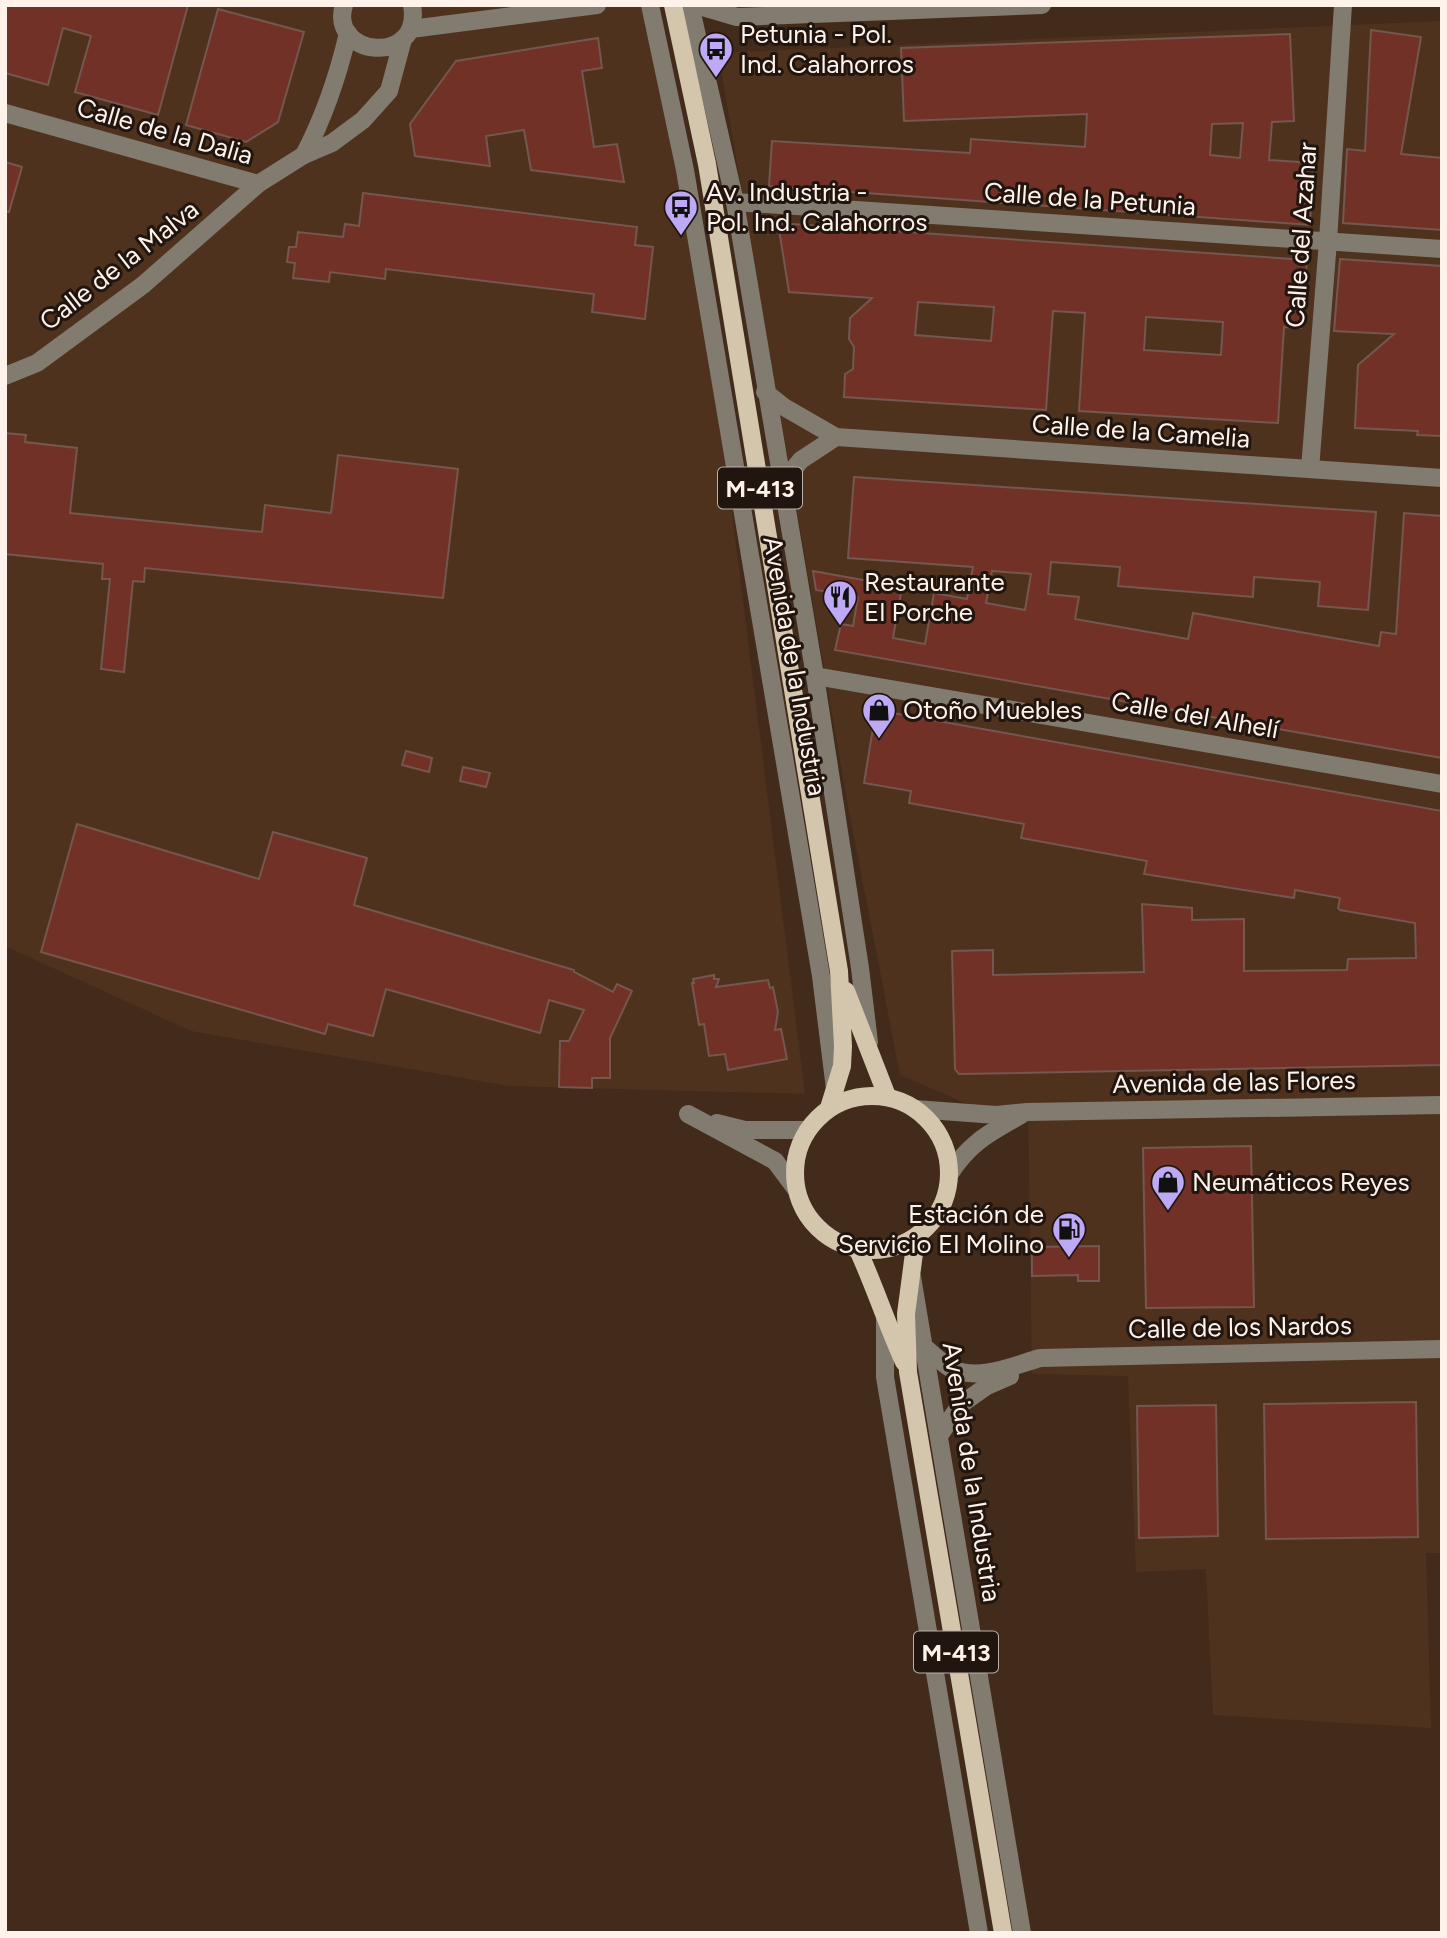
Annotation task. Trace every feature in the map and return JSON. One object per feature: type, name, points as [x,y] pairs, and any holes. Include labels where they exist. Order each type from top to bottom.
[{"type":"main road","name":"Avenida de la Industria","points":[[673,5],[707,164],[839,971],[842,1066],[829,1108]]},
{"type":"main road","name":"Avenida de la Industria","points":[[839,971],[887,1096]]},
{"type":"main road","name":"M-413","points":[[887,1096],[915,1109],[937,1129],[948,1157],[949,1188],[937,1216],[916,1238],[888,1250],[858,1250],[830,1238],[808,1217],[796,1189],[796,1158],[807,1130],[829,1108],[857,1097],[887,1096]]},
{"type":"main road","name":"Avenida de la Industria","points":[[916,1238],[906,1314],[908,1372],[1003,1933]]},
{"type":"main road","name":"Avenida de la Industria","points":[[858,1250],[908,1372]]},
{"type":"street","points":[[344,5],[344,22],[348,33],[365,47],[378,49],[391,47],[407,34],[597,5]]},
{"type":"street","name":"Calle de la Dalia","points":[[5,113],[258,184],[304,155],[332,143],[363,120],[388,91],[414,15],[412,5]]},
{"type":"street","name":"Avenida de la Industria","points":[[650,5],[685,170],[821,976],[835,1089]]},
{"type":"street","name":"Avenida de la Industria","points":[[690,5],[735,202],[814,676],[871,1055]]},
{"type":"street","points":[[696,5],[737,18],[1042,5]]},
{"type":"street","name":"Calle del Azahar","points":[[1310,469],[1343,5]]},
{"type":"street","name":"Calle de la Dalia","points":[[304,155],[322,121],[348,33]]},
{"type":"street","name":"Calle de la Malva","points":[[5,376],[37,363],[143,285],[258,184]]},
{"type":"street","name":"Calle de la Petunia","points":[[735,202],[1442,249]]},
{"type":"street","name":"Calle de la Camelia","points":[[765,391],[784,407],[836,437],[1442,478]]},
{"type":"street","points":[[781,484],[801,460],[836,437]]},
{"type":"street","name":"Calle del Alhelí","points":[[814,676],[1442,784]]},
{"type":"street","name":"Avenida de las Flores","points":[[915,1109],[996,1115],[1027,1112],[1442,1105]]},
{"type":"street","name":"Avenida de las Flores","points":[[949,1175],[962,1154],[979,1140],[1027,1112]]},
{"type":"street","points":[[796,1189],[775,1161],[688,1114],[745,1130],[807,1130]]},
{"type":"street","name":"Avenida de la Industria","points":[[911,1269],[1022,1933]]},
{"type":"street","name":"Avenida de la Industria","points":[[885,1321],[886,1377],[979,1933]]},
{"type":"street","name":"Calle de los Nardos","points":[[925,1348],[951,1368],[971,1373],[989,1373],[1040,1358],[1442,1349]]},
{"type":"street","name":"Calle de los Nardos","points":[[939,1436],[960,1405],[987,1386],[1040,1358]]},
{"type":"shaded area","points":[[5,5],[650,5],[721,426],[805,1094],[509,1086],[191,1031],[5,946]]},
{"type":"shaded area","points":[[1442,21],[1442,1553],[1426,1553],[1431,1728],[1213,1715],[1206,1569],[1136,1572],[1128,1376],[1032,1374],[1028,1103],[977,1108],[900,1075],[848,806],[718,53]]},
{"type":"building","points":[[5,5],[188,5],[158,115],[75,92],[91,36],[63,28],[48,85],[5,73]]},
{"type":"building","points":[[218,9],[304,32],[278,122],[246,142],[186,125]]},
{"type":"building","points":[[1371,30],[1421,37],[1401,154],[1442,158],[1442,230],[1343,223],[1347,149],[1365,151]]},
{"type":"building","points":[[1290,34],[1294,121],[1272,122],[1269,160],[1313,163],[1310,225],[769,186],[772,141],[970,153],[971,139],[1085,147],[1087,114],[904,121],[901,48]],"holes":[[[1243,123],[1240,158],[1210,155],[1212,124]]]},
{"type":"building","points":[[598,38],[602,68],[582,71],[594,147],[617,144],[624,182],[531,170],[524,130],[486,136],[490,166],[415,156],[410,124],[456,61]]},
{"type":"building","points":[[5,162],[22,167],[9,212],[5,211]]},
{"type":"building","points":[[363,193],[637,227],[635,245],[653,247],[645,319],[592,312],[594,294],[386,269],[385,279],[330,272],[329,282],[293,278],[295,263],[287,262],[289,247],[296,247],[298,232],[343,237],[345,224],[359,226]]},
{"type":"building","points":[[778,223],[1307,260],[1301,328],[1284,327],[1278,423],[1079,411],[1085,313],[1053,311],[1046,410],[844,397],[845,374],[853,369],[854,347],[849,339],[850,318],[872,298],[789,292]],"holes":[[[918,302],[994,307],[991,341],[915,335]],[[1146,317],[1223,322],[1221,355],[1144,350]]]},
{"type":"building","points":[[1340,259],[1442,266],[1442,436],[1417,435],[1418,431],[1355,428],[1358,365],[1394,334],[1334,331]]},
{"type":"building","points":[[5,433],[26,435],[25,442],[77,448],[70,513],[262,532],[265,505],[331,513],[338,455],[458,469],[443,598],[145,568],[144,582],[133,581],[124,672],[101,669],[110,579],[102,579],[103,564],[5,554]]},
{"type":"building","points":[[854,477],[1376,512],[1368,610],[1318,606],[1320,582],[1254,577],[1253,597],[1118,586],[1120,567],[1051,562],[1048,594],[1079,597],[1075,619],[1188,639],[1193,613],[1379,646],[1381,632],[1396,634],[1404,513],[1442,516],[1442,758],[835,650],[841,624],[853,626],[858,597],[816,590],[813,571],[902,587],[893,638],[925,644],[934,593],[967,599],[973,567],[848,558]],"holes":[[[992,571],[1031,574],[1025,610],[986,603]]]},
{"type":"building","points":[[876,710],[1442,811],[1442,1065],[959,1074],[955,1069],[952,951],[993,950],[993,975],[1144,972],[1142,904],[1192,908],[1192,920],[1244,919],[1244,971],[1347,970],[1348,959],[1416,958],[1415,923],[1340,910],[1340,898],[1295,890],[1294,898],[1144,874],[1147,861],[1021,838],[1024,824],[909,803],[911,791],[864,783]]},
{"type":"building","points":[[406,751],[432,758],[429,772],[402,765]]},
{"type":"building","points":[[463,767],[490,773],[486,787],[460,781]]},
{"type":"building","points":[[77,824],[259,879],[273,832],[367,858],[354,905],[574,970],[613,992],[617,984],[632,991],[610,1038],[610,1078],[592,1078],[592,1088],[559,1087],[560,1041],[569,1041],[584,1010],[549,1000],[540,1033],[386,989],[373,1036],[328,1024],[325,1034],[41,952]]},
{"type":"building","points":[[714,975],[714,979],[719,979],[716,987],[768,980],[770,988],[773,987],[778,1012],[775,1030],[781,1029],[787,1059],[728,1070],[725,1054],[709,1056],[704,1024],[699,1025],[692,983],[693,979]]},
{"type":"building","points":[[1251,1146],[1254,1307],[1146,1308],[1143,1148]]},
{"type":"building","points":[[1099,1246],[1099,1281],[1078,1281],[1078,1275],[1032,1276],[1032,1247]]},
{"type":"building","points":[[1416,1402],[1418,1537],[1266,1539],[1264,1404]]},
{"type":"building","points":[[1216,1405],[1218,1536],[1139,1538],[1137,1406]]},
{"type":"place","name":"Petunia - Pol. Ind. Calahorros","points":[[716,79]]},
{"type":"place","name":"Av. Industria - Pol. Ind. Calahorros","points":[[681,237]]},
{"type":"place","name":"Restaurante El Porche","points":[[840,627]]},
{"type":"place","name":"Otoño Muebles","points":[[879,740]]},
{"type":"place","name":"Neumáticos Reyes","points":[[1168,1212]]},
{"type":"place","name":"Estación de Servicio El Molino","points":[[1069,1259]]}]
